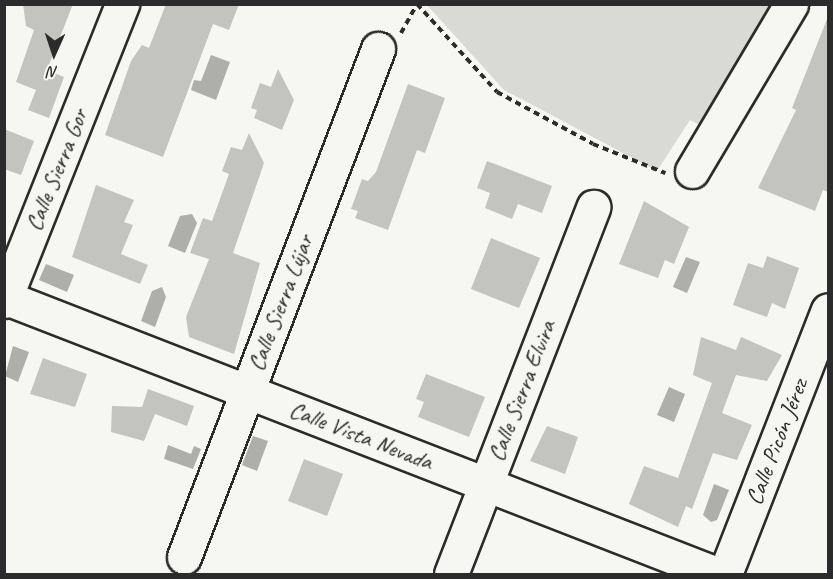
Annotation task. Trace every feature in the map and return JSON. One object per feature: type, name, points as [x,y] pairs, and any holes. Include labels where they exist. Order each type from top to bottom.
[{"type":"street","name":"Calle Sierra Gor","points":[[5,299],[122,4]]},
{"type":"street","points":[[692,171],[791,4]]},
{"type":"street","name":"Calle Sierra Lújar","points":[[184,557],[378,49]]},
{"type":"street","name":"Calle Sierra Elvira","points":[[451,574],[593,207]]},
{"type":"street","name":"Calle Vista Nevada","points":[[5,299],[717,574]]},
{"type":"street","name":"Calle Picón Jérez","points":[[725,574],[828,310]]},
{"type":"path","points":[[417,4],[497,92],[655,173],[692,171]]},
{"type":"shaded area","points":[[427,5],[772,5],[702,126],[690,120],[657,171],[504,90]]},
{"type":"shaded area","points":[[211,55],[230,62],[216,100],[191,90],[194,80],[201,81]]},
{"type":"shaded area","points":[[192,214],[197,223],[185,253],[168,246],[180,216]]},
{"type":"shaded area","points":[[686,257],[700,262],[687,293],[673,287]]},
{"type":"shaded area","points":[[46,264],[74,275],[67,292],[39,280]]},
{"type":"shaded area","points":[[162,287],[166,297],[155,327],[141,321],[152,291]]},
{"type":"shaded area","points":[[13,346],[29,352],[18,382],[5,376]]},
{"type":"shaded area","points":[[669,387],[685,394],[674,422],[657,415]]},
{"type":"shaded area","points":[[253,436],[268,441],[257,471],[242,465]]},
{"type":"shaded area","points":[[168,445],[191,454],[194,446],[201,449],[193,469],[164,459]]},
{"type":"shaded area","points":[[714,484],[729,490],[717,520],[711,522],[703,515]]},
{"type":"building","points":[[23,4],[73,4],[47,70],[64,77],[49,118],[28,110],[36,90],[16,82],[34,30],[26,26]]},
{"type":"building","points":[[166,4],[239,4],[229,30],[213,24],[163,157],[105,135],[131,61],[142,45],[149,48]]},
{"type":"building","points":[[827,19],[828,192],[823,190],[815,211],[758,188],[796,110],[792,108]]},
{"type":"building","points":[[278,69],[294,100],[282,130],[254,118],[257,110],[251,108],[260,83],[271,87]]},
{"type":"building","points":[[408,84],[445,98],[425,153],[417,150],[388,230],[355,218],[358,211],[351,209],[362,179],[368,181],[376,172]]},
{"type":"building","points":[[4,129],[34,141],[21,175],[4,169]]},
{"type":"building","points":[[249,133],[264,163],[233,253],[260,263],[234,354],[189,337],[186,317],[209,259],[190,253],[203,218],[212,221],[229,174],[222,171],[231,147],[242,150]]},
{"type":"building","points":[[487,161],[552,186],[542,213],[518,204],[512,219],[485,208],[490,193],[477,188]]},
{"type":"building","points":[[96,185],[134,200],[124,222],[133,225],[121,254],[148,265],[140,284],[72,257]]},
{"type":"building","points":[[644,201],[689,227],[674,264],[665,260],[658,278],[619,264]]},
{"type":"building","points":[[491,238],[540,258],[519,308],[471,289]]},
{"type":"building","points":[[767,256],[799,268],[785,309],[772,303],[767,317],[733,305],[748,263],[763,268]]},
{"type":"building","points":[[701,337],[736,350],[741,337],[782,355],[767,381],[736,375],[722,413],[752,425],[737,460],[713,453],[692,509],[686,506],[678,527],[629,504],[644,466],[678,478],[712,383],[693,375]]},
{"type":"building","points":[[43,358],[87,374],[75,407],[30,394]]},
{"type":"building","points":[[426,374],[485,397],[469,437],[418,417],[424,402],[416,399]]},
{"type":"building","points":[[148,389],[194,406],[187,426],[155,414],[144,441],[111,432],[112,406],[142,407]]},
{"type":"building","points":[[547,426],[578,437],[565,474],[530,461]]},
{"type":"building","points":[[304,459],[343,474],[327,516],[288,501]]}]
